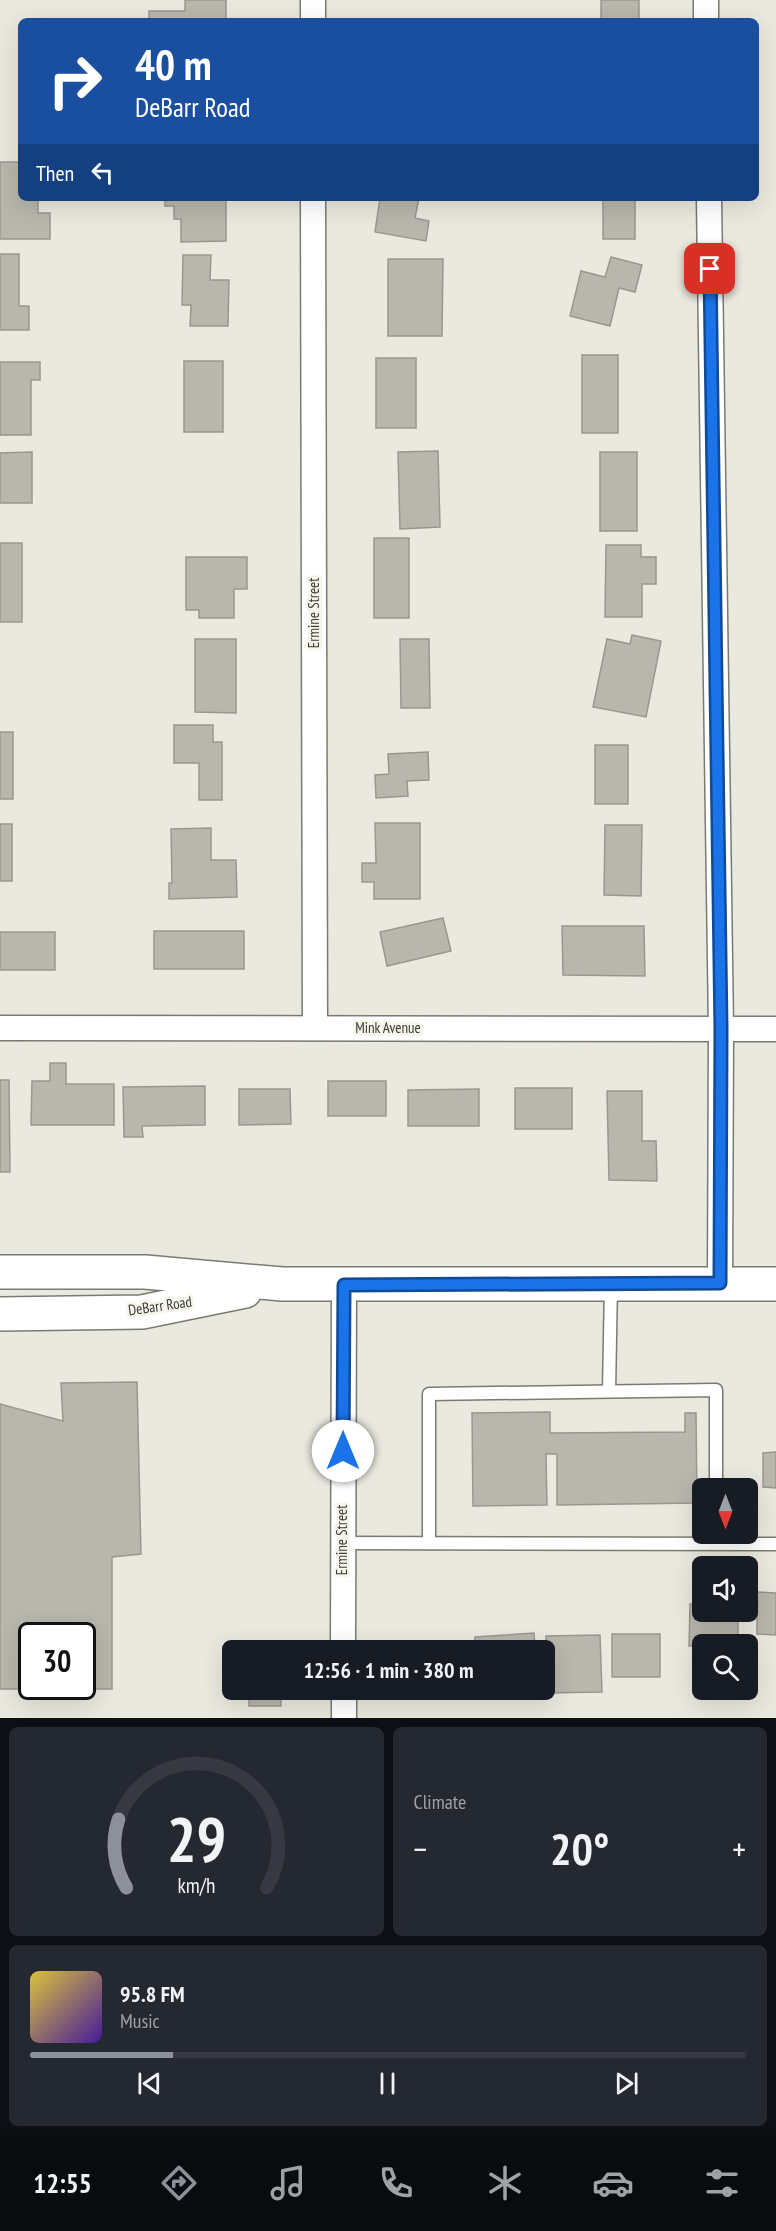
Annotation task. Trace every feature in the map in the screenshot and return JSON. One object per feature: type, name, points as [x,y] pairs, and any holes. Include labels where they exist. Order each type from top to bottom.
[{"type":"main road","name":"DeBarr Road","points":[[0,1272],[145,1272],[282,1284],[344,1285],[776,1284]]},
{"type":"main road","name":"DeBarr Road","points":[[0,1314],[142,1312],[282,1284]]},
{"type":"street","points":[[313,0],[313,18]]},
{"type":"street","points":[[706,0],[706,18]]},
{"type":"street","name":"Ermine Street","points":[[313,201],[315,1028]]},
{"type":"street","points":[[709,201],[721,1029],[720,1283]]},
{"type":"street","name":"Mink Avenue","points":[[0,1028],[776,1029]]},
{"type":"street","name":"Ermine Street","points":[[343,1640],[344,1285]]},
{"type":"street","points":[[344,1700],[344,1718]]},
{"type":"lane","points":[[609,1390],[611,1284]]},
{"type":"lane","points":[[429,1543],[429,1394],[716,1390],[716,1478]]},
{"type":"lane","points":[[342,1543],[692,1538]]},
{"type":"lane","points":[[758,1542],[776,1544]]},
{"type":"building","points":[[185,0],[226,0],[226,18],[149,18],[149,11],[185,11]]},
{"type":"building","points":[[601,0],[639,0],[639,18],[601,18]]},
{"type":"building","points":[[0,162],[18,162],[18,201],[38,201],[38,213],[50,213],[50,239],[0,239]]},
{"type":"building","points":[[165,201],[226,201],[226,241],[181,242],[181,219],[174,219],[174,206],[165,206]]},
{"type":"building","points":[[380,201],[418,201],[415,218],[429,221],[426,241],[375,232]]},
{"type":"building","points":[[603,201],[635,201],[635,239],[603,239]]},
{"type":"building","points":[[0,254],[19,254],[19,306],[29,306],[29,330],[0,330]]},
{"type":"building","points":[[183,255],[211,255],[210,280],[229,280],[228,326],[190,326],[191,305],[182,305]]},
{"type":"building","points":[[611,257],[642,265],[635,292],[619,288],[610,326],[570,316],[581,271],[605,277]]},
{"type":"building","points":[[388,259],[443,259],[442,336],[388,336]]},
{"type":"building","points":[[582,355],[618,355],[618,433],[582,433]]},
{"type":"building","points":[[376,358],[416,358],[416,428],[376,428]]},
{"type":"building","points":[[184,361],[223,361],[223,432],[184,432]]},
{"type":"building","points":[[0,362],[40,362],[40,380],[31,380],[31,435],[0,435]]},
{"type":"building","points":[[438,451],[440,527],[400,529],[398,452]]},
{"type":"building","points":[[32,452],[32,503],[0,503],[0,453]]},
{"type":"building","points":[[600,452],[637,452],[637,531],[600,531]]},
{"type":"building","points":[[374,538],[409,538],[409,618],[374,618]]},
{"type":"building","points":[[0,543],[22,543],[22,622],[0,622]]},
{"type":"building","points":[[606,545],[641,545],[641,557],[656,557],[656,584],[642,584],[642,617],[605,617]]},
{"type":"building","points":[[186,557],[247,557],[247,589],[234,589],[234,618],[199,618],[199,610],[186,610]]},
{"type":"building","points":[[632,635],[661,641],[646,717],[593,707],[607,639],[630,644]]},
{"type":"building","points":[[195,639],[236,639],[236,713],[195,712]]},
{"type":"building","points":[[400,639],[429,639],[430,708],[401,708]]},
{"type":"building","points":[[174,725],[213,725],[213,742],[222,742],[222,800],[199,800],[199,763],[174,763]]},
{"type":"building","points":[[0,732],[13,732],[13,799],[0,799]]},
{"type":"building","points":[[595,745],[628,745],[628,804],[595,804]]},
{"type":"building","points":[[428,752],[429,780],[407,781],[408,796],[376,798],[375,775],[389,774],[388,754]]},
{"type":"building","points":[[375,823],[420,823],[420,899],[374,899],[374,882],[362,882],[362,863],[376,863]]},
{"type":"building","points":[[0,824],[12,824],[12,881],[0,881]]},
{"type":"building","points":[[605,825],[642,825],[641,896],[604,895]]},
{"type":"building","points":[[211,828],[211,860],[236,860],[237,897],[169,899],[169,883],[172,883],[171,829]]},
{"type":"building","points":[[443,918],[451,951],[387,966],[380,932]]},
{"type":"building","points":[[562,926],[644,926],[645,976],[563,975]]},
{"type":"building","points":[[154,931],[244,931],[244,969],[154,969]]},
{"type":"building","points":[[0,932],[55,932],[55,970],[0,970]]},
{"type":"building","points":[[50,1063],[66,1063],[66,1084],[114,1084],[114,1125],[31,1125],[32,1081],[50,1081]]},
{"type":"building","points":[[0,1080],[9,1080],[10,1172],[0,1172]]},
{"type":"building","points":[[328,1081],[386,1081],[386,1116],[328,1116]]},
{"type":"building","points":[[205,1086],[205,1125],[142,1126],[143,1137],[124,1137],[123,1087]]},
{"type":"building","points":[[515,1088],[572,1088],[572,1129],[515,1129]]},
{"type":"building","points":[[239,1089],[290,1089],[291,1124],[239,1125]]},
{"type":"building","points":[[479,1089],[479,1126],[408,1126],[408,1090]]},
{"type":"building","points":[[607,1091],[642,1091],[642,1141],[656,1141],[657,1181],[609,1180]]},
{"type":"building","points":[[137,1382],[141,1554],[112,1557],[112,1689],[96,1689],[96,1622],[18,1622],[18,1689],[0,1689],[0,1404],[63,1421],[61,1383]]},
{"type":"building","points":[[550,1412],[550,1433],[685,1432],[685,1413],[696,1413],[697,1478],[692,1478],[692,1503],[557,1505],[557,1454],[546,1454],[547,1505],[473,1506],[472,1413]]},
{"type":"building","points":[[776,1452],[776,1488],[763,1487],[763,1453]]},
{"type":"building","points":[[758,1592],[776,1593],[776,1635],[757,1634]]},
{"type":"building","points":[[690,1604],[692,1604],[692,1622],[738,1622],[738,1634],[692,1634],[692,1646],[689,1646]]},
{"type":"building","points":[[534,1633],[534,1640],[475,1640],[475,1637]]},
{"type":"building","points":[[612,1634],[660,1634],[660,1677],[612,1677]]},
{"type":"building","points":[[600,1635],[602,1692],[555,1693],[555,1640],[546,1640],[546,1636]]},
{"type":"building","points":[[249,1700],[281,1700],[281,1706],[249,1706]]},
{"type":"route","points":[[343,1451],[344,1285],[720,1283],[721,1029],[710,269]]}]
